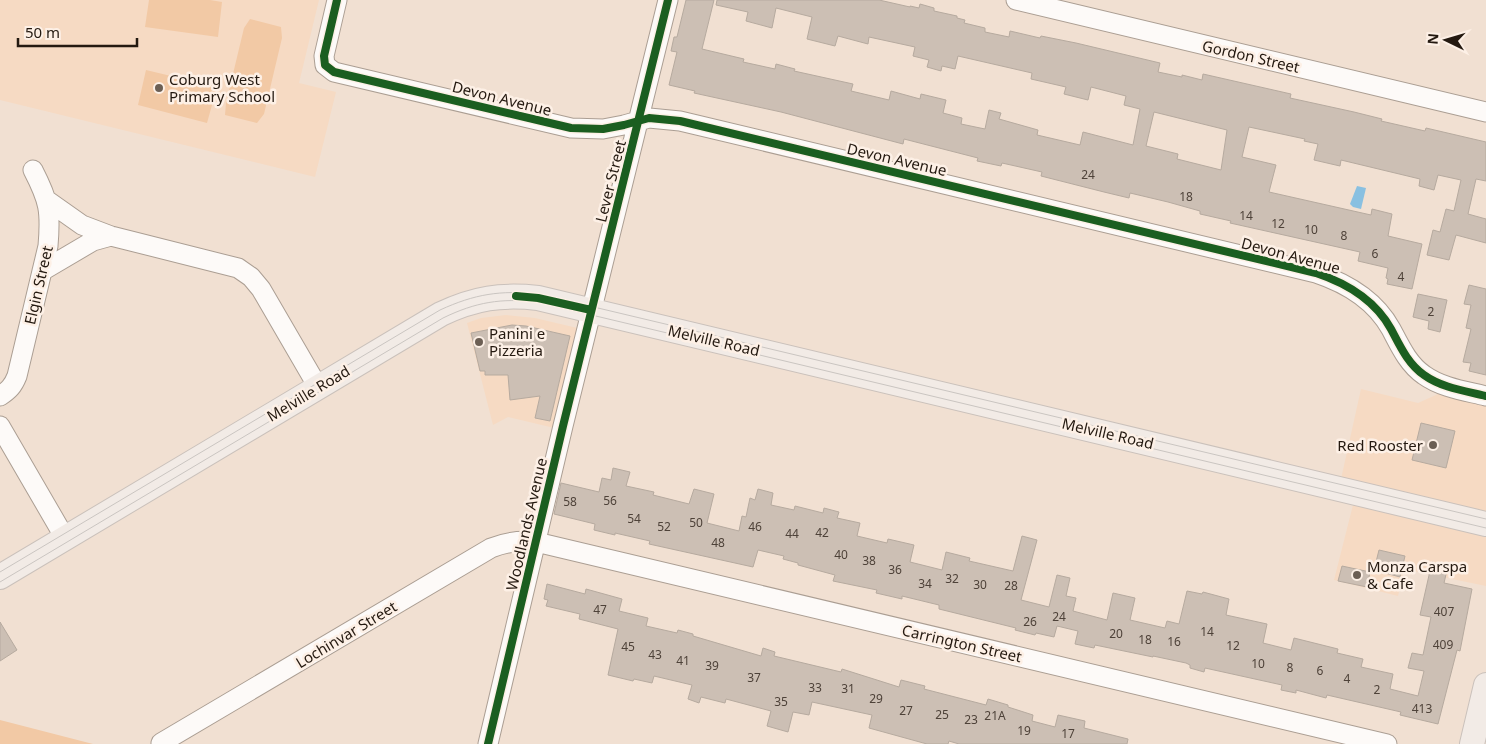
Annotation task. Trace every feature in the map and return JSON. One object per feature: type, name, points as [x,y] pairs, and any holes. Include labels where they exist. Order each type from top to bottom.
[{"type":"main road","name":"Melville Road","points":[[0,577],[441,314],[458,306],[498,296],[538,298],[592,310],[1486,524]]},
{"type":"main road","points":[[1472,744],[1486,685]]},
{"type":"street","name":"Devon Avenue","points":[[337,0],[324,56],[325,66],[334,72],[564,127],[589,130],[603,129],[649,118],[680,121],[1316,273],[1342,283],[1357,292],[1371,304],[1384,318],[1415,368],[1425,376],[1448,386],[1486,396]]},
{"type":"street","name":"Lever Street","points":[[592,310],[668,0]]},
{"type":"street","name":"Gordon Street","points":[[1016,0],[1486,112]]},
{"type":"street","name":"Elgin Street","points":[[0,396],[13,385],[16,376],[48,246],[50,224],[48,201],[34,170]]},
{"type":"street","points":[[48,201],[82,225],[110,236],[238,268],[251,277],[261,289],[318,387]]},
{"type":"street","points":[[42,271],[93,241],[110,236]]},
{"type":"street","name":"Woodlands Avenue","points":[[488,744],[592,310]]},
{"type":"street","points":[[0,426],[65,538]]},
{"type":"street","name":"Lochinvar Street","points":[[161,743],[491,548],[522,540],[536,542]]},
{"type":"street","name":"Carrington Street","points":[[536,542],[1388,744]]},
{"type":"shaded area","name":"Coburg West Primary School","points":[[0,0],[319,0],[299,83],[336,92],[315,177],[0,100]]},
{"type":"shaded area","points":[[149,0],[210,0],[222,2],[218,37],[145,27]]},
{"type":"shaded area","points":[[250,19],[281,27],[282,38],[264,114],[257,123],[225,115],[226,103],[244,28]]},
{"type":"shaded area","points":[[146,70],[217,87],[207,123],[138,105]]},
{"type":"shaded area","points":[[506,315],[535,318],[590,331],[567,431],[508,417],[493,425],[467,323],[481,318]]},
{"type":"shaded area","points":[[1456,386],[1486,393],[1486,586],[1404,569],[1398,596],[1334,580],[1354,501],[1337,497],[1361,389],[1418,403]]},
{"type":"shaded area","points":[[0,720],[93,744],[0,744]]},
{"type":"water","points":[[1357,186],[1366,188],[1361,209],[1350,204]]},
{"type":"building","points":[[686,0],[714,0],[702,49],[744,59],[743,62],[775,69],[776,64],[795,69],[794,71],[853,84],[851,91],[889,100],[891,91],[920,99],[921,94],[946,100],[943,113],[962,118],[961,124],[985,129],[989,110],[1001,113],[999,119],[1038,130],[1037,135],[1080,145],[1083,132],[1133,145],[1140,109],[1124,105],[1126,96],[1091,87],[1088,100],[1064,94],[1066,87],[1031,79],[1032,73],[958,56],[955,69],[942,66],[941,71],[927,67],[929,60],[913,56],[915,47],[869,37],[868,44],[838,36],[835,46],[807,39],[812,17],[776,8],[772,28],[746,21],[748,12],[716,5],[717,0],[879,0],[919,8],[920,4],[934,8],[934,11],[957,16],[957,18],[965,20],[964,23],[985,28],[985,32],[1009,37],[1010,31],[1040,38],[1041,36],[1076,43],[1160,63],[1158,72],[1202,80],[1203,74],[1291,94],[1290,98],[1382,119],[1381,121],[1425,131],[1426,128],[1486,142],[1486,181],[1476,179],[1468,214],[1486,219],[1486,243],[1456,235],[1449,260],[1427,255],[1433,230],[1440,232],[1446,209],[1454,211],[1461,180],[1438,175],[1434,190],[1419,186],[1420,179],[1341,160],[1340,166],[1314,160],[1318,144],[1304,141],[1305,139],[1249,127],[1242,157],[1276,165],[1269,192],[1371,215],[1372,209],[1392,214],[1388,236],[1422,244],[1412,289],[1387,284],[1388,268],[1358,261],[1360,252],[1230,223],[1231,221],[1200,214],[1200,211],[1168,202],[1130,193],[1129,198],[1041,176],[1042,172],[1002,163],[1001,166],[977,161],[978,158],[904,139],[903,144],[781,112],[694,93],[695,91],[669,85],[677,52],[671,51],[674,37],[677,37]],"holes":[[[1154,112],[1227,130],[1221,170],[1177,159],[1178,154],[1146,146]]]},
{"type":"building","points":[[1469,285],[1486,289],[1486,375],[1469,371],[1471,363],[1463,362],[1471,329],[1466,328],[1471,305],[1464,304]]},
{"type":"building","points":[[1418,294],[1447,300],[1440,332],[1428,329],[1429,321],[1413,317]]},
{"type":"building","points":[[512,325],[526,326],[570,336],[550,421],[535,418],[540,396],[510,400],[508,375],[485,375],[485,371],[480,371],[471,333]]},
{"type":"building","name":"Red Rooster","points":[[1421,423],[1455,431],[1446,468],[1412,460]]},
{"type":"building","points":[[613,468],[630,472],[626,486],[654,492],[653,495],[689,504],[694,489],[714,494],[707,523],[739,531],[742,516],[746,517],[750,498],[755,500],[758,489],[773,493],[771,505],[794,510],[795,506],[823,513],[824,508],[839,512],[837,518],[860,523],[857,536],[887,543],[888,539],[914,545],[910,562],[942,570],[946,552],[970,558],[969,561],[1013,571],[1022,536],[1037,540],[1021,600],[1049,607],[1057,575],[1070,578],[1066,596],[1076,598],[1073,611],[1107,620],[1113,593],[1135,598],[1130,620],[1165,628],[1167,621],[1179,624],[1187,591],[1202,594],[1203,592],[1229,599],[1226,615],[1267,624],[1263,643],[1291,650],[1294,638],[1338,649],[1337,653],[1363,659],[1361,667],[1393,674],[1390,689],[1418,696],[1424,671],[1408,668],[1412,653],[1423,655],[1431,617],[1420,615],[1432,562],[1448,566],[1444,583],[1472,589],[1460,651],[1457,650],[1438,724],[1400,715],[1401,712],[1327,695],[1326,698],[1296,690],[1296,693],[1281,690],[1282,685],[1205,668],[1204,672],[1190,668],[1190,665],[1186,663],[1095,645],[1094,648],[1075,644],[1078,631],[1057,626],[1054,637],[1015,630],[1016,628],[939,609],[939,605],[902,596],[902,599],[876,593],[877,590],[833,581],[835,575],[798,565],[798,563],[783,559],[784,556],[758,550],[753,567],[649,544],[650,541],[594,530],[595,524],[554,514],[561,483],[599,492],[602,478],[611,480]]},
{"type":"building","points":[[1379,550],[1405,556],[1400,577],[1374,570]]},
{"type":"building","points":[[1342,566],[1370,572],[1367,587],[1338,581]]},
{"type":"building","points":[[547,584],[585,594],[586,589],[622,599],[619,611],[648,618],[646,626],[677,633],[678,630],[761,656],[763,648],[775,652],[774,656],[841,672],[842,669],[899,687],[901,680],[925,686],[924,689],[986,705],[988,699],[1033,715],[1032,721],[1055,727],[1058,715],[1085,721],[1084,728],[1128,739],[1127,744],[959,744],[949,741],[948,744],[927,744],[869,728],[872,715],[812,702],[809,715],[793,712],[788,732],[767,726],[771,711],[726,699],[725,703],[701,697],[699,703],[688,699],[692,685],[654,676],[652,683],[608,675],[618,629],[579,619],[580,614],[546,606],[548,600],[544,599]]},
{"type":"building","points":[[0,622],[17,650],[0,661]]},
{"type":"tram line","points":[[0,572],[440,310],[465,300],[500,293],[539,294],[1486,519]]},
{"type":"tram line","points":[[0,582],[443,318],[467,308],[500,301],[537,302],[1486,528]]},
{"type":"cycle path","points":[[337,0],[324,56],[325,65],[334,72],[571,128],[603,129],[649,118],[680,121],[1316,273],[1349,287],[1377,309],[1418,371],[1446,386],[1486,396]]},
{"type":"cycle path","points":[[488,744],[563,426],[668,0]]},
{"type":"cycle path","points":[[516,296],[538,298],[591,310]]},
{"type":"place","name":"Coburg West Primary School","points":[[159,88]]},
{"type":"place","name":"Panini e Pizzeria","points":[[479,342]]},
{"type":"place","name":"Red Rooster","points":[[1433,445]]},
{"type":"place","name":"Monza Carspa & Cafe","points":[[1357,575]]}]
